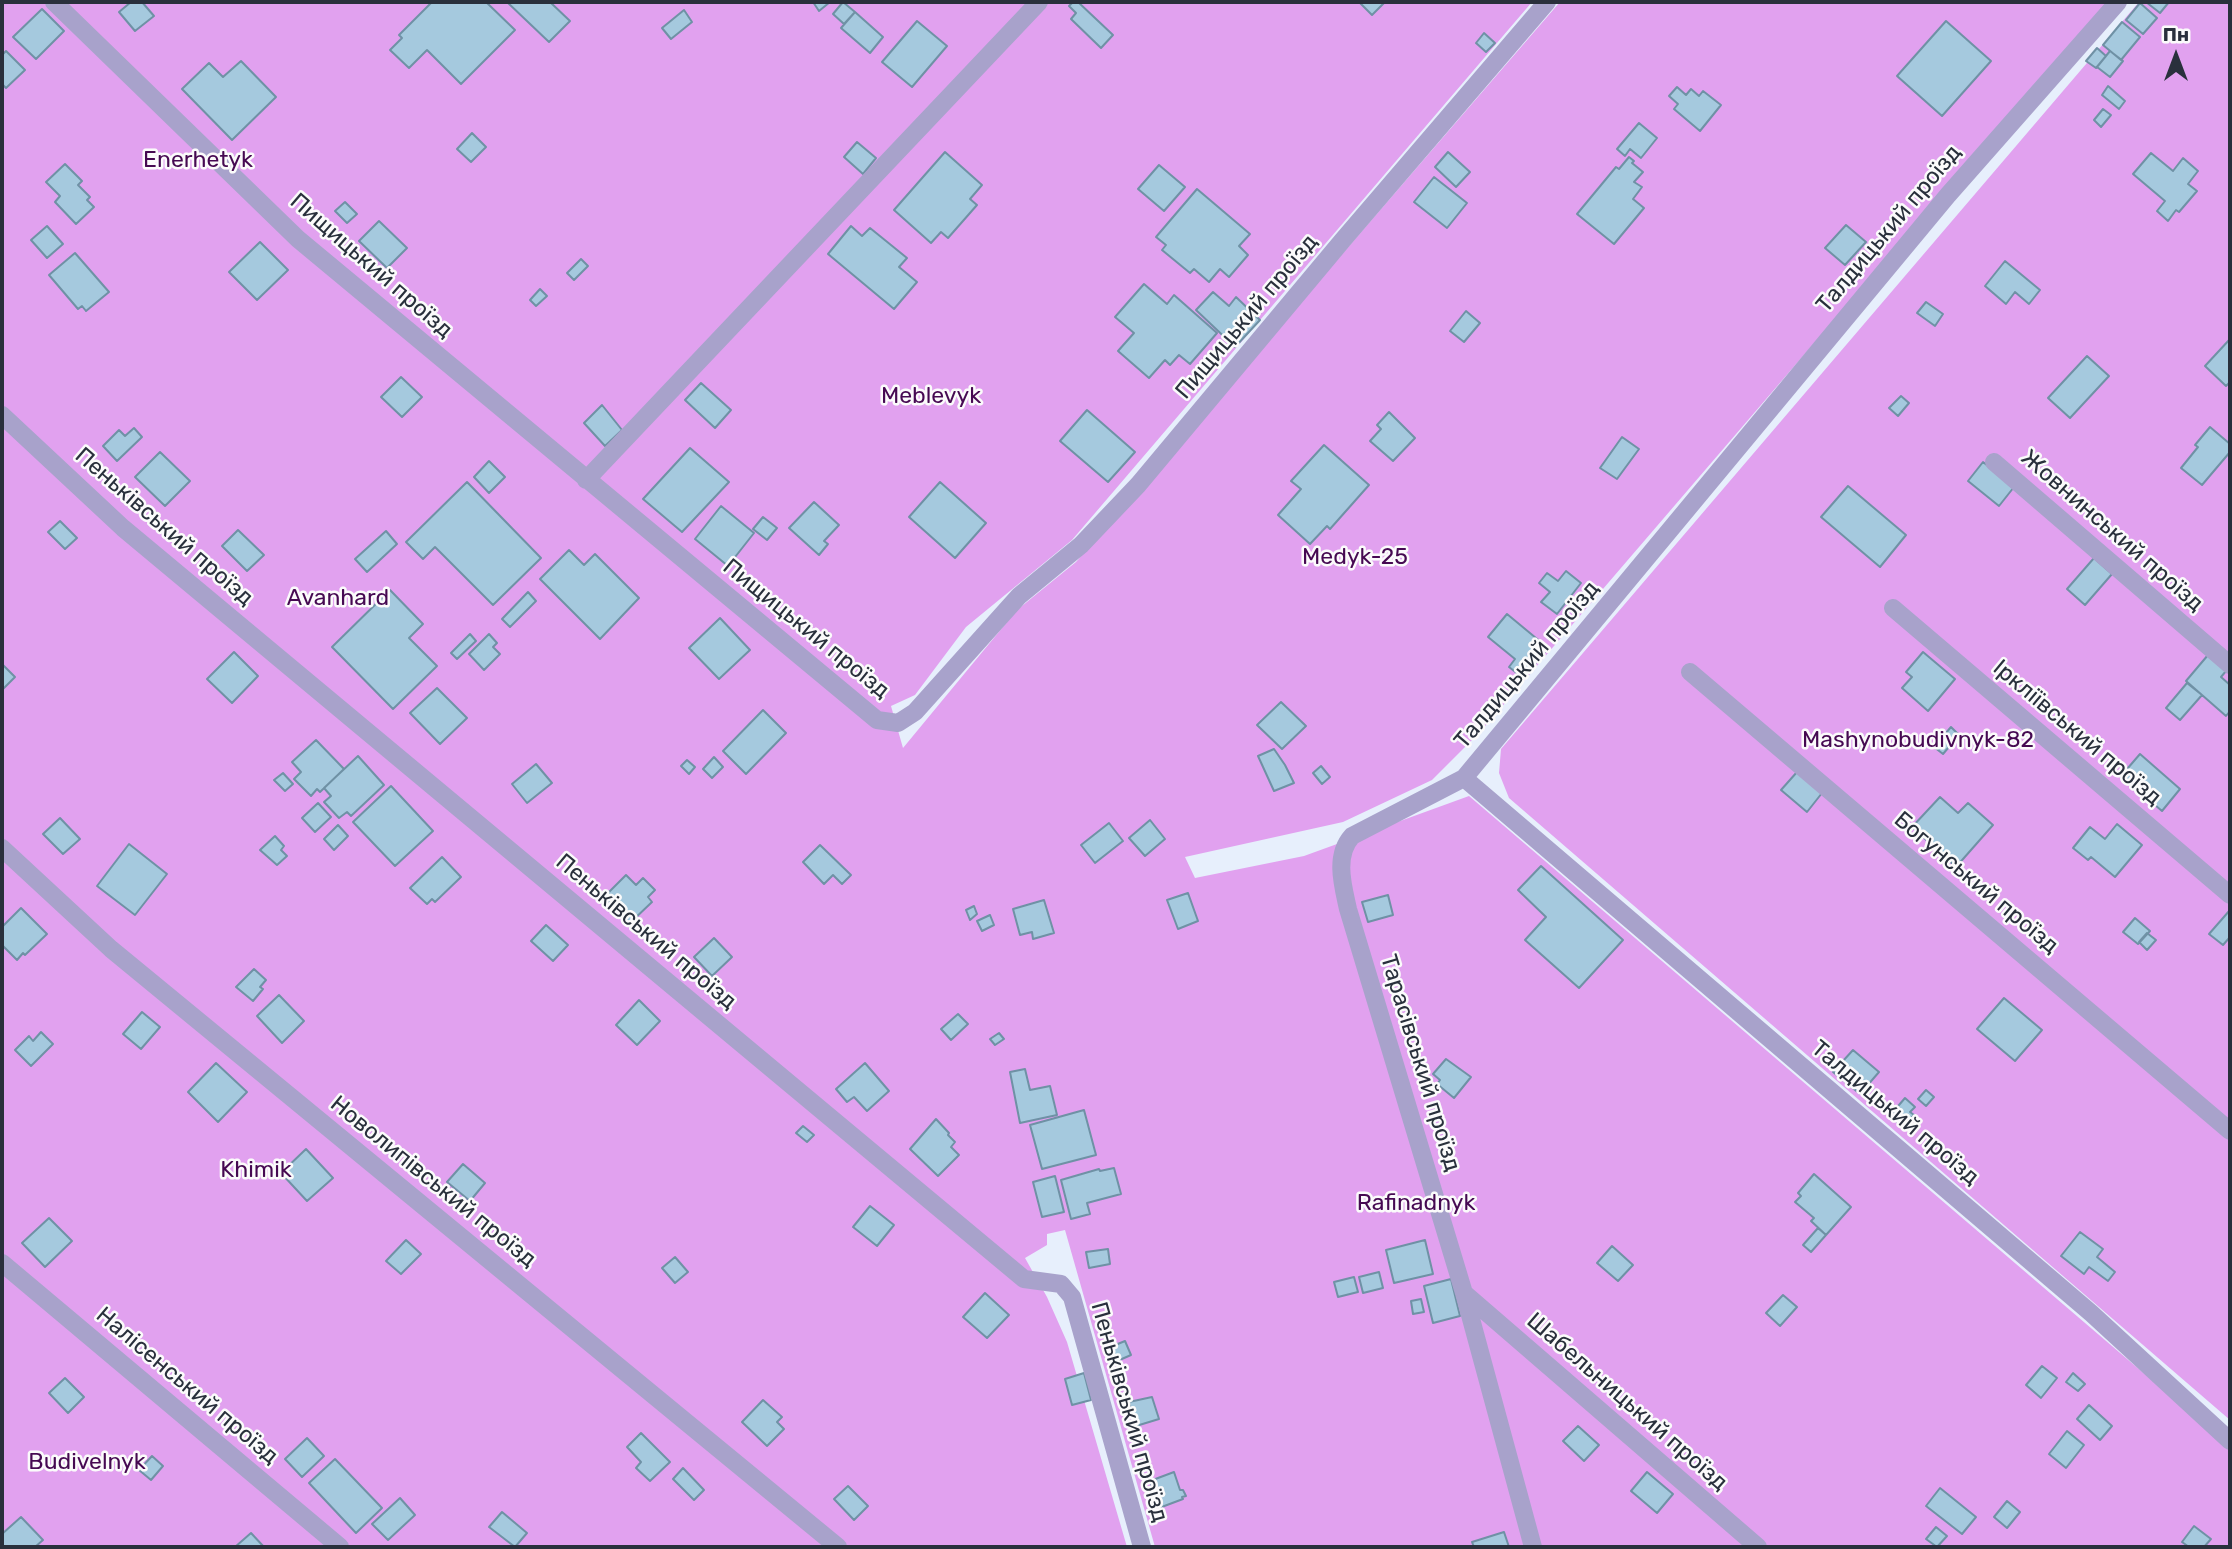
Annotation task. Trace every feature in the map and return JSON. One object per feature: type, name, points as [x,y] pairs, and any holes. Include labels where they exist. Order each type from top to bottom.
[{"type":"lane","name":"Пищицький проїзд","points":[[54,2],[298,239],[877,720],[898,723],[915,712],[1019,596],[1081,545],[1138,485],[1547,2]]},
{"type":"lane","points":[[586,480],[1040,2]]},
{"type":"lane","name":"Талдицький проїзд","points":[[2118,2],[1948,195],[1464,778],[2091,1312],[2230,1441]]},
{"type":"lane","name":"Пеньківський проїзд","points":[[2,415],[123,528],[1024,1279],[1060,1284],[1072,1297],[1142,1547]]},
{"type":"lane","name":"Жовнинський проїзд","points":[[1994,462],[2230,665]]},
{"type":"lane","name":"Іркліївський проїзд","points":[[1893,608],[2230,895]]},
{"type":"lane","name":"Богунський проїзд","points":[[1690,672],[2230,1131]]},
{"type":"lane","name":"Тарасівський проїзд","points":[[1464,778],[1352,836],[1346,843],[1340,872],[1348,909],[1464,1293],[1533,1547]]},
{"type":"lane","name":"Новолипівський проїзд","points":[[2,848],[111,948],[838,1547]]},
{"type":"lane","name":"Налісенський проїзд","points":[[2,1263],[340,1547]]},
{"type":"lane","name":"Шабельницький проїзд","points":[[1464,1293],[1758,1547]]},
{"type":"green space","points":[[2,2],[1532,2],[1072,540],[966,627],[915,695],[891,706],[903,748],[1017,610],[1076,562],[1560,2],[2107,2],[1481,731],[1432,780],[1343,822],[1185,857],[1195,878],[1304,856],[1469,796],[2230,1447],[2230,1547],[1155,1547],[1065,1230],[1047,1234],[1047,1245],[1025,1258],[1047,1297],[1067,1342],[1127,1547],[2,1547]]},
{"type":"green space","name":"Mashynobudivnyk-82","points":[[2139,2],[2230,2],[2230,1420],[1509,798],[1499,773],[1501,749]]},
{"type":"building","points":[[131,2],[142,2],[154,16],[135,31],[119,12]]},
{"type":"building","points":[[432,2],[486,2],[515,30],[461,84],[427,50],[409,68],[390,50],[402,38],[399,35]]},
{"type":"building","points":[[507,2],[550,2],[570,21],[549,42]]},
{"type":"building","points":[[813,2],[830,2],[819,11]]},
{"type":"building","points":[[843,2],[855,12],[844,24],[833,14]]},
{"type":"building","points":[[1078,2],[1113,35],[1101,48],[1071,19],[1076,13],[1069,6]]},
{"type":"building","points":[[1359,2],[1385,2],[1372,15]]},
{"type":"building","points":[[2146,2],[2169,2],[2160,13]]},
{"type":"building","points":[[2140,3],[2157,18],[2143,34],[2126,20]]},
{"type":"building","points":[[42,9],[64,31],[36,59],[13,37]]},
{"type":"building","points":[[684,10],[692,22],[671,39],[662,28]]},
{"type":"building","points":[[855,12],[883,37],[870,53],[841,28]]},
{"type":"building","points":[[917,21],[947,46],[912,87],[882,62]]},
{"type":"building","points":[[1946,21],[1991,61],[1942,116],[1897,76]]},
{"type":"building","points":[[2122,22],[2140,37],[2121,60],[2103,45]]},
{"type":"building","points":[[1484,33],[1495,43],[1486,52],[1476,43]]},
{"type":"building","points":[[2097,48],[2106,56],[2096,68],[2086,61]]},
{"type":"building","points":[[6,51],[25,70],[6,88],[2,84],[2,55]]},
{"type":"building","points":[[2110,51],[2123,61],[2110,77],[2097,67]]},
{"type":"building","points":[[241,61],[276,97],[232,140],[182,89],[209,63],[223,77]]},
{"type":"building","points":[[2108,86],[2125,101],[2119,109],[2102,95]]},
{"type":"building","points":[[1677,87],[1686,95],[1691,89],[1699,96],[1703,91],[1721,105],[1700,131],[1674,109],[1678,104],[1669,96]]},
{"type":"building","points":[[2103,109],[2111,115],[2101,127],[2094,120]]},
{"type":"building","points":[[1639,123],[1657,138],[1641,158],[1630,149],[1625,156],[1617,149]]},
{"type":"building","points":[[472,133],[486,147],[471,162],[457,149]]},
{"type":"building","points":[[857,142],[876,158],[863,174],[844,157]]},
{"type":"building","points":[[945,152],[982,185],[970,199],[977,205],[948,238],[941,232],[931,243],[894,210]]},
{"type":"building","points":[[1448,152],[1470,172],[1456,187],[1435,167]]},
{"type":"building","points":[[2151,153],[2173,171],[2183,158],[2198,171],[2188,184],[2197,191],[2168,221],[2157,211],[2165,201],[2133,174]]},
{"type":"building","points":[[1629,157],[1643,172],[1634,182],[1642,187],[1633,199],[1644,208],[1614,244],[1577,214],[1616,167],[1619,169]]},
{"type":"building","points":[[65,164],[82,181],[78,185],[90,197],[87,200],[94,207],[76,224],[55,202],[60,196],[46,182]]},
{"type":"building","points":[[1159,165],[1185,187],[1164,211],[1138,189]]},
{"type":"building","points":[[1434,177],[1467,203],[1447,228],[1414,202]]},
{"type":"building","points":[[1197,189],[1250,234],[1239,246],[1248,255],[1229,277],[1220,269],[1209,282],[1194,269],[1190,273],[1162,250],[1166,245],[1156,237]]},
{"type":"building","points":[[345,202],[357,214],[347,223],[335,211]]},
{"type":"building","points":[[379,221],[407,248],[387,268],[359,241]]},
{"type":"building","points":[[1846,225],[1866,242],[1845,265],[1825,248]]},
{"type":"building","points":[[47,226],[63,244],[47,258],[31,240]]},
{"type":"building","points":[[851,226],[862,236],[870,228],[907,258],[899,267],[917,282],[894,309],[828,254]]},
{"type":"building","points":[[260,242],[288,270],[257,300],[229,272]]},
{"type":"building","points":[[75,253],[109,292],[86,311],[82,306],[78,309],[49,275]]},
{"type":"building","points":[[581,259],[588,266],[574,280],[567,273]]},
{"type":"building","points":[[2005,261],[2040,290],[2029,304],[2015,292],[2006,304],[1985,286]]},
{"type":"building","points":[[1144,284],[1167,304],[1174,295],[1217,333],[1190,364],[1179,355],[1170,365],[1165,360],[1149,378],[1118,351],[1134,333],[1115,317]]},
{"type":"building","points":[[540,289],[547,296],[536,306],[530,300]]},
{"type":"building","points":[[1213,292],[1229,306],[1236,297],[1260,320],[1235,347],[1196,310]]},
{"type":"building","points":[[1926,302],[1943,314],[1935,326],[1917,313]]},
{"type":"building","points":[[1466,311],[1480,323],[1464,342],[1450,331]]},
{"type":"building","points":[[2230,339],[2230,382],[2226,386],[2205,366]]},
{"type":"building","points":[[2087,356],[2109,376],[2070,418],[2048,398]]},
{"type":"building","points":[[401,377],[422,397],[402,417],[381,397]]},
{"type":"building","points":[[701,383],[731,410],[715,428],[685,400]]},
{"type":"building","points":[[1901,396],[1909,403],[1898,416],[1889,408]]},
{"type":"building","points":[[602,405],[622,430],[605,446],[584,423]]},
{"type":"building","points":[[1087,410],[1135,452],[1108,482],[1060,441]]},
{"type":"building","points":[[1389,412],[1415,438],[1393,461],[1370,441],[1381,429],[1377,425]]},
{"type":"building","points":[[2210,427],[2230,444],[2230,452],[2202,485],[2181,468]]},
{"type":"building","points":[[134,428],[142,437],[117,461],[103,446],[119,430],[125,436]]},
{"type":"building","points":[[1622,437],[1639,449],[1617,479],[1600,468]]},
{"type":"building","points":[[1324,445],[1369,485],[1330,529],[1327,526],[1310,544],[1278,515],[1301,489],[1291,481]]},
{"type":"building","points":[[690,448],[729,482],[682,532],[643,499]]},
{"type":"building","points":[[160,452],[190,481],[165,506],[135,477]]},
{"type":"building","points":[[489,461],[505,477],[489,493],[474,477]]},
{"type":"building","points":[[1983,462],[2014,487],[1999,506],[1968,481]]},
{"type":"building","points":[[467,482],[541,558],[493,605],[435,547],[423,559],[406,542]]},
{"type":"building","points":[[940,482],[986,523],[955,558],[909,517]]},
{"type":"building","points":[[1848,486],[1906,535],[1880,567],[1821,517]]},
{"type":"building","points":[[814,502],[839,525],[824,541],[828,544],[819,555],[789,528]]},
{"type":"building","points":[[721,506],[754,533],[728,566],[695,539]]},
{"type":"building","points":[[763,517],[777,528],[767,540],[753,529]]},
{"type":"building","points":[[60,521],[77,538],[65,549],[48,532]]},
{"type":"building","points":[[238,530],[264,555],[247,571],[222,546]]},
{"type":"building","points":[[386,531],[397,544],[367,572],[355,559]]},
{"type":"building","points":[[569,550],[584,565],[595,554],[639,598],[600,639],[540,579]]},
{"type":"building","points":[[2094,558],[2112,574],[2085,605],[2067,589]]},
{"type":"building","points":[[1566,571],[1581,583],[1557,614],[1541,602],[1550,592],[1539,583],[1547,573],[1558,581]]},
{"type":"building","points":[[390,590],[423,624],[409,638],[437,666],[393,709],[332,647]]},
{"type":"building","points":[[528,592],[536,601],[510,627],[502,619]]},
{"type":"building","points":[[1507,614],[1548,648],[1523,678],[1509,667],[1515,659],[1488,637]]},
{"type":"building","points":[[720,618],[750,650],[719,679],[689,648]]},
{"type":"building","points":[[470,634],[476,641],[457,659],[451,653]]},
{"type":"building","points":[[489,634],[497,643],[493,647],[500,654],[484,670],[469,654]]},
{"type":"building","points":[[234,652],[258,676],[232,703],[207,679]]},
{"type":"building","points":[[1923,652],[1955,679],[1928,711],[1902,688],[1912,677],[1906,672]]},
{"type":"building","points":[[2208,655],[2226,671],[2221,677],[2230,685],[2230,711],[2226,716],[2186,681]]},
{"type":"building","points":[[2,664],[15,677],[2,690]]},
{"type":"building","points":[[2187,683],[2202,695],[2180,720],[2166,708]]},
{"type":"building","points":[[437,688],[467,718],[440,744],[410,713]]},
{"type":"building","points":[[1281,702],[1306,726],[1282,749],[1257,725]]},
{"type":"building","points":[[763,710],[786,733],[746,774],[723,751]]},
{"type":"building","points":[[1951,727],[1959,735],[1943,754],[1934,747]]},
{"type":"building","points":[[316,740],[344,769],[320,792],[317,789],[311,796],[294,779],[301,772],[292,762]]},
{"type":"building","points":[[1274,749],[1294,783],[1274,791],[1258,756]]},
{"type":"building","points":[[2140,754],[2180,789],[2162,811],[2121,776]]},
{"type":"building","points":[[358,756],[384,785],[351,816],[347,812],[339,818],[324,802],[331,796],[324,788]]},
{"type":"building","points":[[714,757],[723,767],[712,778],[703,769]]},
{"type":"building","points":[[687,760],[695,767],[689,774],[681,766]]},
{"type":"building","points":[[536,764],[552,783],[527,803],[512,784]]},
{"type":"building","points":[[1321,766],[1330,777],[1322,784],[1313,773]]},
{"type":"building","points":[[1797,772],[1822,793],[1807,812],[1781,790]]},
{"type":"building","points":[[283,773],[293,784],[285,791],[274,780]]},
{"type":"building","points":[[391,786],[433,831],[395,866],[353,822]]},
{"type":"building","points":[[1940,797],[1958,813],[1968,803],[1993,825],[1956,867],[1912,827]]},
{"type":"building","points":[[318,803],[331,817],[315,832],[302,818]]},
{"type":"building","points":[[60,818],[80,839],[63,854],[43,834]]},
{"type":"building","points":[[1150,820],[1165,839],[1145,856],[1129,838]]},
{"type":"building","points":[[1109,823],[1123,841],[1095,863],[1081,845]]},
{"type":"building","points":[[2117,824],[2142,845],[2115,877],[2091,857],[2088,860],[2073,848],[2090,827],[2105,839]]},
{"type":"building","points":[[338,825],[348,836],[334,850],[324,839]]},
{"type":"building","points":[[275,836],[284,846],[281,850],[287,856],[277,865],[260,850]]},
{"type":"building","points":[[129,844],[167,874],[135,915],[97,886]]},
{"type":"building","points":[[820,845],[851,875],[842,884],[833,875],[824,884],[803,862]]},
{"type":"building","points":[[442,857],[461,877],[435,902],[432,899],[427,904],[410,888]]},
{"type":"building","points":[[1541,866],[1623,940],[1579,988],[1525,940],[1546,917],[1518,890]]},
{"type":"building","points":[[626,875],[636,885],[643,878],[655,890],[648,897],[652,902],[630,923],[604,897]]},
{"type":"building","points":[[1188,893],[1198,921],[1178,929],[1167,900]]},
{"type":"building","points":[[1388,895],[1393,915],[1368,922],[1362,902]]},
{"type":"building","points":[[1044,900],[1054,933],[1033,939],[1032,932],[1020,935],[1013,909]]},
{"type":"building","points":[[974,906],[977,914],[970,920],[966,910]]},
{"type":"building","points":[[21,908],[47,934],[17,960],[2,945],[2,927]]},
{"type":"building","points":[[2230,910],[2230,937],[2223,945],[2209,934]]},
{"type":"building","points":[[990,915],[994,925],[982,931],[977,921]]},
{"type":"building","points":[[2135,918],[2150,931],[2138,944],[2123,932]]},
{"type":"building","points":[[546,925],[568,945],[553,961],[531,941]]},
{"type":"building","points":[[2147,933],[2156,940],[2147,950],[2139,942]]},
{"type":"building","points":[[714,938],[732,957],[712,976],[694,957]]},
{"type":"building","points":[[254,969],[266,980],[260,987],[263,989],[253,1001],[236,987]]},
{"type":"building","points":[[279,995],[304,1021],[282,1043],[257,1016]]},
{"type":"building","points":[[2004,998],[2042,1030],[2015,1061],[1977,1029]]},
{"type":"building","points":[[639,1000],[660,1021],[637,1045],[616,1025]]},
{"type":"building","points":[[142,1012],[160,1027],[141,1049],[123,1034]]},
{"type":"building","points":[[958,1014],[968,1024],[951,1040],[941,1029]]},
{"type":"building","points":[[41,1032],[53,1044],[31,1066],[15,1050],[29,1036],[33,1041]]},
{"type":"building","points":[[999,1033],[1004,1039],[995,1045],[990,1039]]},
{"type":"building","points":[[1853,1050],[1879,1072],[1860,1094],[1833,1072]]},
{"type":"building","points":[[1446,1059],[1471,1077],[1454,1098],[1437,1084],[1440,1080],[1433,1074]]},
{"type":"building","points":[[216,1063],[247,1092],[218,1122],[188,1092]]},
{"type":"building","points":[[865,1063],[889,1091],[867,1111],[854,1097],[847,1102],[836,1089]]},
{"type":"building","points":[[1025,1069],[1030,1090],[1050,1086],[1057,1115],[1020,1123],[1010,1072]]},
{"type":"building","points":[[1926,1090],[1934,1097],[1926,1106],[1918,1099]]},
{"type":"building","points":[[1905,1098],[1915,1107],[1910,1112],[1914,1115],[1903,1127],[1896,1121],[1899,1117],[1893,1112]]},
{"type":"building","points":[[1084,1110],[1096,1155],[1042,1169],[1030,1125]]},
{"type":"building","points":[[936,1119],[955,1142],[951,1147],[959,1155],[938,1176],[910,1149]]},
{"type":"building","points":[[803,1126],[814,1135],[807,1142],[796,1133]]},
{"type":"building","points":[[306,1149],[333,1178],[307,1201],[281,1173]]},
{"type":"building","points":[[463,1164],[485,1183],[470,1201],[447,1182]]},
{"type":"building","points":[[1114,1168],[1121,1194],[1087,1203],[1090,1214],[1071,1219],[1061,1180],[1099,1169]]},
{"type":"building","points":[[1814,1174],[1851,1207],[1826,1235],[1811,1221],[1814,1218],[1795,1202],[1801,1196],[1798,1193]]},
{"type":"building","points":[[1055,1176],[1064,1212],[1042,1217],[1033,1182]]},
{"type":"building","points":[[870,1206],[894,1225],[877,1246],[853,1227]]},
{"type":"building","points":[[49,1218],[72,1241],[45,1267],[22,1243]]},
{"type":"building","points":[[1818,1228],[1826,1235],[1811,1252],[1803,1245]]},
{"type":"building","points":[[2080,1232],[2103,1249],[2097,1257],[2115,1272],[2108,1281],[2089,1267],[2084,1274],[2061,1256]]},
{"type":"building","points":[[406,1240],[421,1254],[401,1274],[386,1261]]},
{"type":"building","points":[[1425,1240],[1433,1274],[1394,1283],[1386,1250]]},
{"type":"building","points":[[1612,1246],[1633,1265],[1618,1281],[1597,1263]]},
{"type":"building","points":[[1108,1249],[1110,1264],[1089,1268],[1086,1252]]},
{"type":"building","points":[[675,1257],[688,1272],[675,1283],[662,1268]]},
{"type":"building","points":[[1379,1272],[1383,1288],[1363,1293],[1359,1277]]},
{"type":"building","points":[[1354,1277],[1358,1292],[1338,1297],[1334,1282]]},
{"type":"building","points":[[1451,1279],[1460,1316],[1433,1323],[1424,1286]]},
{"type":"building","points":[[985,1293],[1009,1315],[987,1338],[963,1317]]},
{"type":"building","points":[[1783,1295],[1797,1307],[1780,1326],[1766,1313]]},
{"type":"building","points":[[1421,1299],[1424,1312],[1413,1314],[1411,1301]]},
{"type":"building","points":[[1125,1341],[1131,1355],[1115,1362],[1108,1348]]},
{"type":"building","points":[[2042,1366],[2057,1378],[2041,1398],[2026,1385]]},
{"type":"building","points":[[1084,1373],[1091,1400],[1072,1405],[1065,1379]]},
{"type":"building","points":[[2073,1373],[2085,1384],[2078,1391],[2066,1382]]},
{"type":"building","points":[[65,1378],[84,1397],[68,1413],[49,1393]]},
{"type":"building","points":[[1152,1397],[1159,1419],[1136,1426],[1129,1402]]},
{"type":"building","points":[[763,1400],[782,1417],[777,1422],[784,1429],[767,1446],[742,1422]]},
{"type":"building","points":[[2089,1405],[2112,1426],[2100,1440],[2077,1419]]},
{"type":"building","points":[[1578,1426],[1599,1445],[1584,1461],[1563,1441]]},
{"type":"building","points":[[2067,1431],[2084,1445],[2066,1468],[2049,1454]]},
{"type":"building","points":[[641,1433],[670,1462],[650,1481],[636,1468],[641,1462],[627,1447]]},
{"type":"building","points":[[307,1438],[324,1456],[302,1477],[285,1459]]},
{"type":"building","points":[[152,1456],[163,1466],[151,1480],[139,1470]]},
{"type":"building","points":[[335,1459],[382,1508],[356,1533],[309,1483]]},
{"type":"building","points":[[683,1468],[704,1490],[694,1500],[673,1479]]},
{"type":"building","points":[[1174,1472],[1180,1490],[1183,1490],[1186,1496],[1159,1508],[1150,1481]]},
{"type":"building","points":[[1647,1472],[1673,1494],[1657,1513],[1631,1491]]},
{"type":"building","points":[[848,1486],[868,1506],[854,1520],[834,1499]]},
{"type":"building","points":[[1940,1488],[1976,1517],[1962,1534],[1926,1506]]},
{"type":"building","points":[[400,1498],[415,1515],[388,1540],[372,1524]]},
{"type":"building","points":[[2007,1501],[2020,1512],[2007,1528],[1994,1517]]},
{"type":"building","points":[[502,1512],[527,1533],[515,1547],[489,1527]]},
{"type":"building","points":[[21,1517],[43,1540],[35,1547],[2,1547],[2,1534]]},
{"type":"building","points":[[2194,1526],[2211,1539],[2204,1547],[2189,1547],[2182,1542]]},
{"type":"building","points":[[1936,1527],[1947,1536],[1937,1547],[1926,1539]]},
{"type":"building","points":[[1504,1532],[1509,1547],[1474,1547],[1472,1542]]},
{"type":"building","points":[[251,1533],[264,1547],[235,1547]]},
{"type":"park label","name":"Enerhetyk","points":[[198,160]]},
{"type":"park label","name":"Meblevyk","points":[[931,396]]},
{"type":"park label","name":"Medyk-25","points":[[1355,557]]},
{"type":"park label","name":"Avanhard","points":[[338,598]]},
{"type":"park label","name":"Khimik","points":[[256,1170]]},
{"type":"park label","name":"Rafinadnyk","points":[[1416,1203]]},
{"type":"park label","name":"Budivelnyk","points":[[87,1462]]}]
